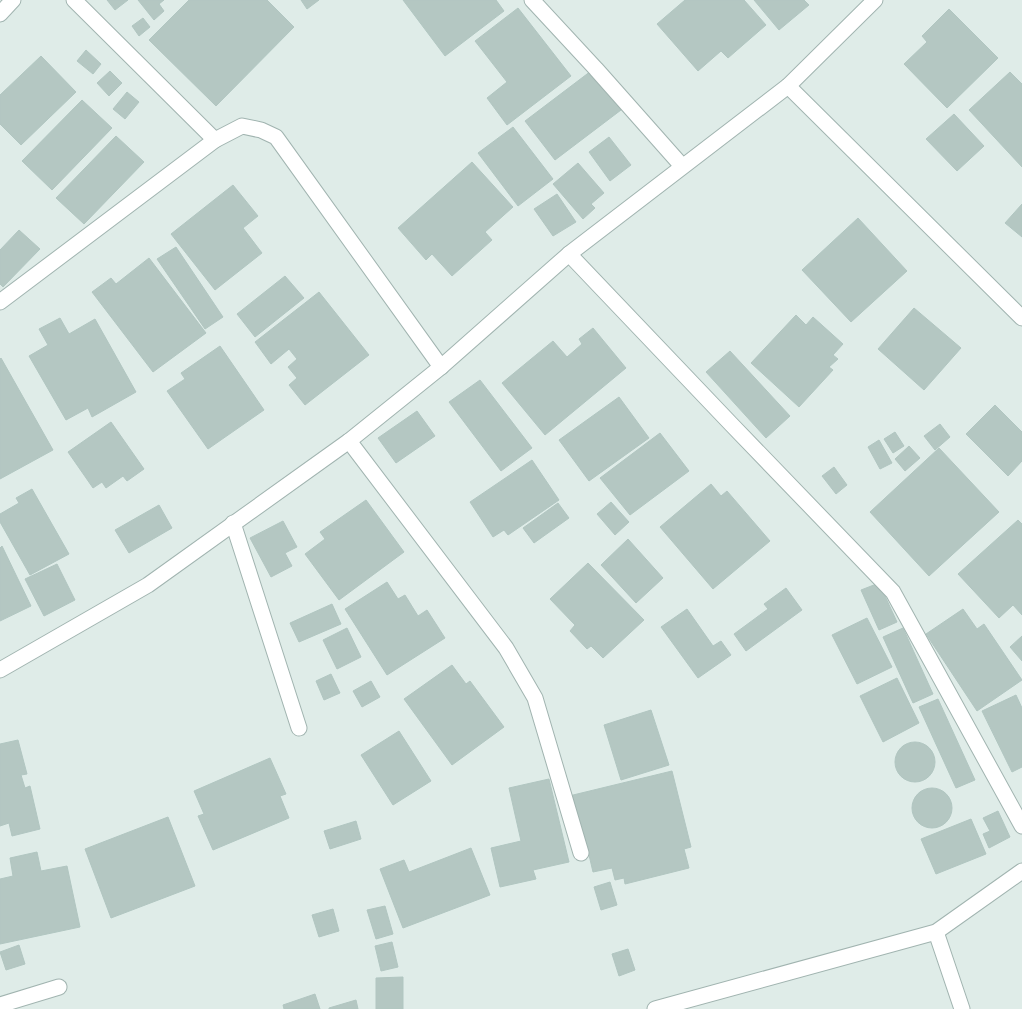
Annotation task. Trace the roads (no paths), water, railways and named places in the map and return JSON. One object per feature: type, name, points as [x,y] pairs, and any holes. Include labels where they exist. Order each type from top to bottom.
[{"type":"street","points":[[0,14],[13,0]]},
{"type":"street","points":[[74,0],[215,140]]},
{"type":"street","points":[[532,0],[596,68],[682,166]]},
{"type":"street","points":[[0,670],[148,585],[349,441],[442,367],[569,254],[788,86],[875,0]]},
{"type":"street","points":[[788,86],[1022,318]]},
{"type":"street","points":[[0,302],[215,140],[242,126],[261,130],[276,137],[442,367]]},
{"type":"street","points":[[569,254],[893,592],[1022,826]]},
{"type":"street","points":[[349,441],[506,648],[535,698],[581,853]]},
{"type":"street","points":[[233,523],[299,728]]},
{"type":"street","points":[[663,1008],[936,932],[1022,871]]},
{"type":"street","points":[[936,932],[962,1009]]},
{"type":"street","points":[[0,1005],[59,987]]}]
